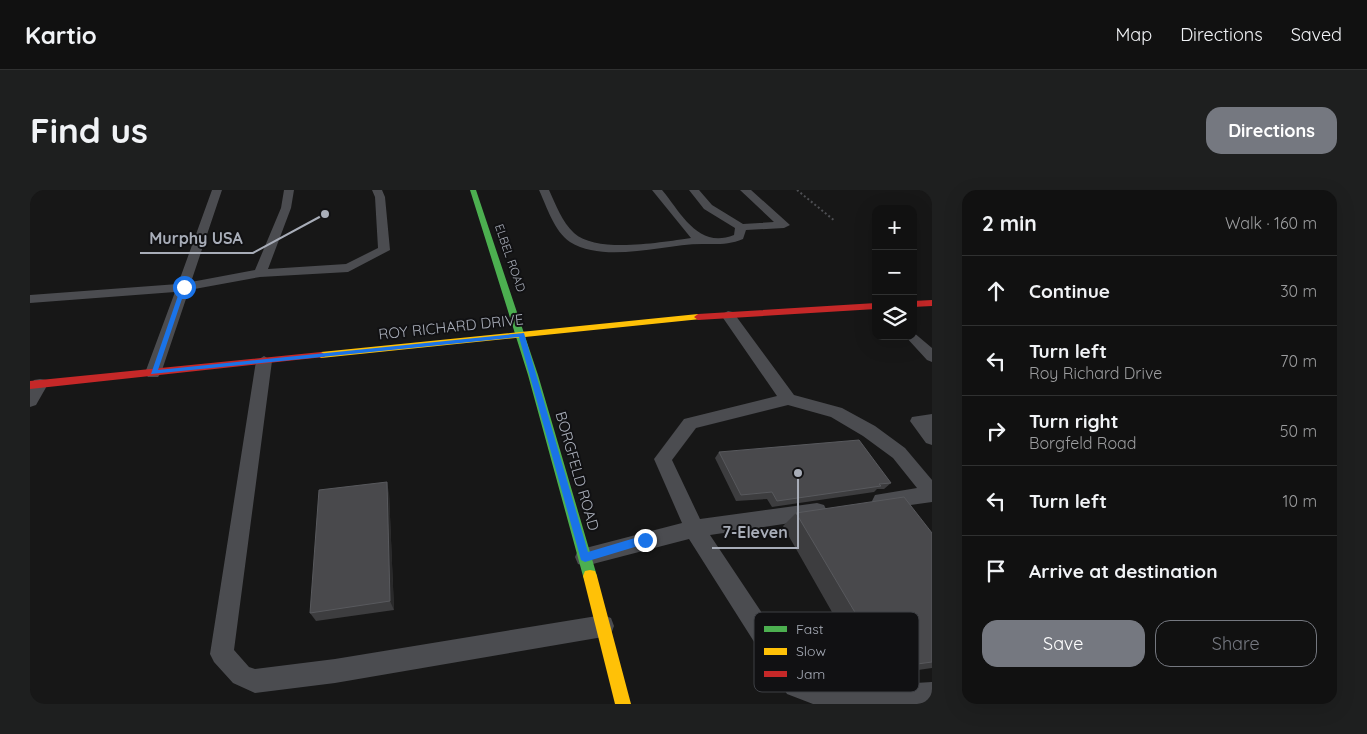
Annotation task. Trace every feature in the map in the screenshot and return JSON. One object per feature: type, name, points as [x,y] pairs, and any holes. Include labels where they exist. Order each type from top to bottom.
[{"type":"main road","name":"ELBEL ROAD","points":[[473,190],[522,335]]},
{"type":"main road","points":[[917,304],[932,303]]},
{"type":"main road","name":"ROY RICHARD DRIVE","points":[[35,384],[728,315],[872,306]]},
{"type":"main road","name":"BORGFELD ROAD","points":[[522,335],[585,557],[623,704]]},
{"type":"lane","points":[[153,372],[217,190]]},
{"type":"lane","points":[[260,273],[286,208],[290,190]]},
{"type":"lane","points":[[30,299],[184,287],[260,273],[348,268],[384,250],[380,197],[377,190]]},
{"type":"lane","points":[[544,190],[563,228],[574,240],[587,245],[614,248],[708,240]]},
{"type":"lane","points":[[657,190],[698,238],[721,242],[733,240],[739,237],[741,227]]},
{"type":"lane","points":[[694,190],[708,207],[741,227],[784,224],[745,190]]},
{"type":"lane","points":[[728,315],[788,400]]},
{"type":"lane","points":[[916,340],[932,357]]},
{"type":"lane","points":[[264,361],[222,654],[241,675],[255,681],[335,671],[603,626]]},
{"type":"lane","points":[[30,401],[35,384]]},
{"type":"lane","points":[[754,621],[694,529],[663,458],[690,423],[788,400],[836,412],[869,431],[899,453],[932,493]]},
{"type":"lane","points":[[932,420],[918,421],[932,438]]},
{"type":"lane","points":[[865,504],[932,493]]},
{"type":"lane","points":[[585,557],[645,540],[694,529],[837,508]]},
{"type":"lane","points":[[813,692],[833,700],[932,694]]},
{"type":"path","points":[[798,190],[835,221]]},
{"type":"building","points":[[859,440],[891,483],[777,501],[772,492],[741,495],[719,452]]},
{"type":"building","points":[[387,482],[390,601],[310,613],[319,490]]},
{"type":"building","points":[[904,497],[932,533],[932,662],[919,664],[919,612],[855,612],[796,513]]},
{"type":"traffic: fast","points":[[473,190],[533,375],[590,576]]},
{"type":"traffic: slow","points":[[321,355],[698,317]]},
{"type":"traffic: slow","points":[[590,576],[623,704]]},
{"type":"traffic: jam","points":[[917,304],[932,303]]},
{"type":"traffic: jam","points":[[698,317],[872,306]]},
{"type":"traffic: jam","points":[[30,385],[321,355]]},
{"type":"place","name":"Murphy USA","points":[[325,214]]},
{"type":"place","name":"7-Eleven","points":[[798,473]]},
{"type":"route","points":[[184,287],[153,372],[522,335],[585,557],[645,540]]}]
